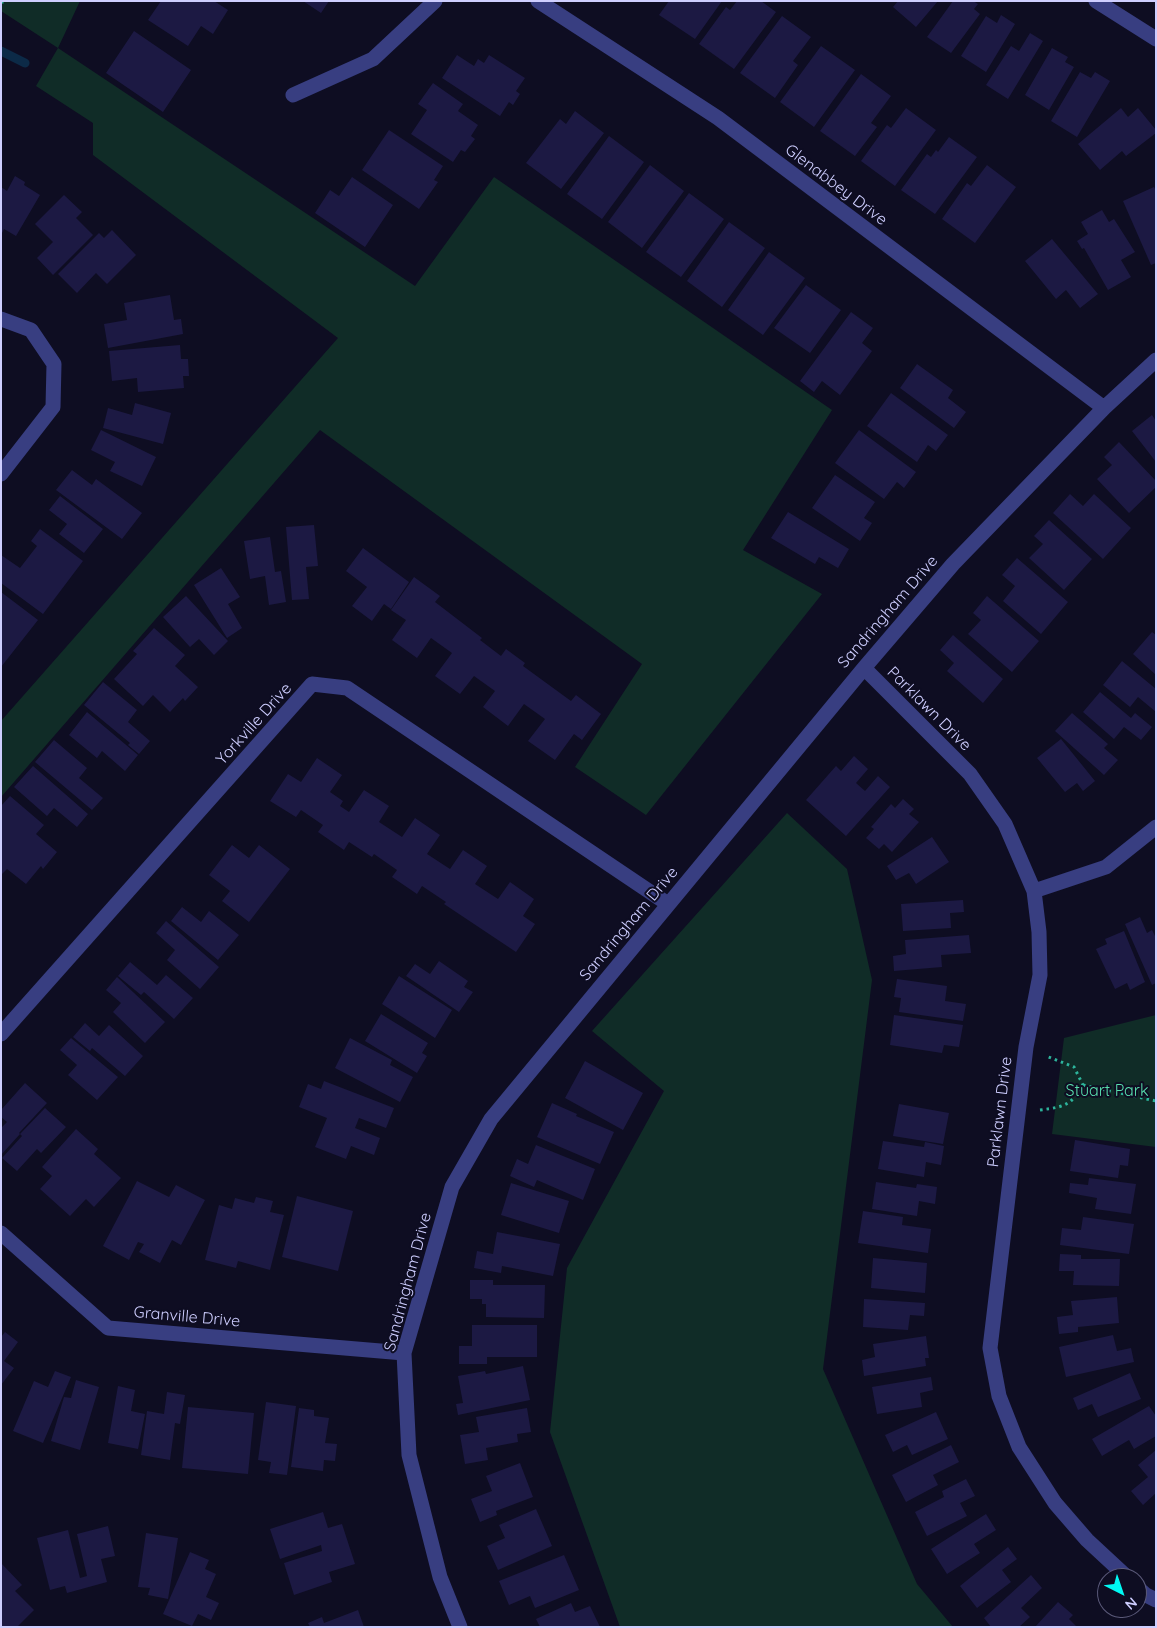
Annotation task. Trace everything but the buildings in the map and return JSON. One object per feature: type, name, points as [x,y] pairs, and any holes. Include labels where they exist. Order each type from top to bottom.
[{"type":"street","points":[[293,95],[373,59],[435,1]]},
{"type":"street","name":"Glenabbey Drive","points":[[538,1],[718,118],[1104,408]]},
{"type":"street","points":[[1096,1],[1156,39]]},
{"type":"street","points":[[1,318],[31,330],[54,364],[53,407],[1,474]]},
{"type":"street","name":"Sandringham Drive","points":[[460,1627],[440,1577],[409,1455],[404,1353],[452,1187],[491,1118],[864,668],[953,564],[1104,408],[1156,360]]},
{"type":"street","name":"Parklawn Drive","points":[[864,668],[970,774],[1005,824],[1034,891],[1039,932],[1040,975],[1026,1047],[1017,1114],[990,1348],[999,1396],[1019,1447],[1055,1503],[1087,1540],[1117,1568]]},
{"type":"street","name":"Yorkville Drive","points":[[1,1034],[312,684],[347,688],[668,904]]},
{"type":"street","points":[[1034,891],[1106,867],[1156,827]]},
{"type":"street","name":"Granville Drive","points":[[1,1233],[108,1328],[404,1353]]},
{"type":"path","points":[[1026,1047],[1074,1067],[1083,1085]]},
{"type":"path","points":[[1083,1085],[1156,1101]]},
{"type":"path","points":[[1017,1114],[1060,1107],[1076,1098],[1083,1085]]},
{"type":"green space","points":[[1,1],[80,1],[58,48],[1,11]]},
{"type":"green space","points":[[58,48],[415,286],[494,177],[832,410],[743,550],[822,594],[646,815],[575,767],[642,664],[320,430],[1,797],[1,721],[338,338],[93,155],[93,123],[36,86]]},
{"type":"green space","points":[[787,813],[847,869],[872,980],[823,1369],[917,1584],[953,1627],[620,1627],[550,1432],[567,1268],[664,1091],[592,1031]]},
{"type":"green space","name":"Stuart Park","points":[[1156,1015],[1156,1147],[1052,1134],[1064,1038]]},
{"type":"waterway","points":[[1,51],[25,63]]}]
